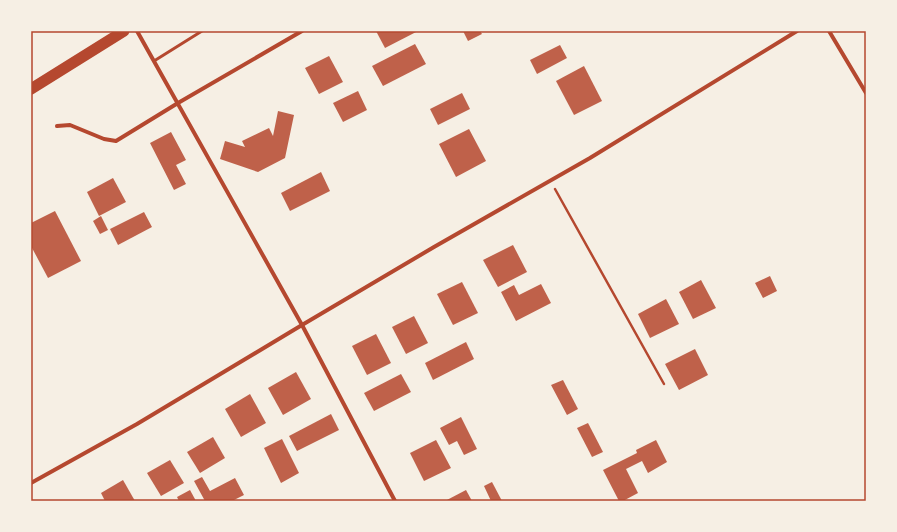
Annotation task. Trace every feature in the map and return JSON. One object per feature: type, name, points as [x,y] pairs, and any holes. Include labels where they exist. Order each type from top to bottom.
[{"type":"highway","points":[[31,89],[124,31]]},
{"type":"street","points":[[138,31],[302,325],[395,501]]},
{"type":"street","points":[[57,126],[70,126],[104,139],[116,141],[302,31]]},
{"type":"street","points":[[31,483],[137,424],[434,247],[590,158],[797,31]]},
{"type":"street","points":[[829,31],[866,93]]},
{"type":"lane","points":[[154,61],[202,31]]},
{"type":"path","points":[[550,180],[664,384]]},
{"type":"building","points":[[376,31],[418,31],[385,48]]},
{"type":"building","points":[[463,31],[480,31],[482,34],[468,41]]},
{"type":"building","points":[[415,44],[426,64],[383,86],[372,66]]},
{"type":"building","points":[[560,45],[567,58],[537,74],[530,60]]},
{"type":"building","points":[[329,56],[343,82],[319,94],[305,68]]},
{"type":"building","points":[[584,66],[602,101],[574,115],[556,81]]},
{"type":"building","points":[[358,91],[367,110],[343,122],[333,103]]},
{"type":"building","points":[[462,93],[470,109],[438,125],[430,109]]},
{"type":"building","points":[[278,111],[294,115],[285,158],[258,172],[220,159],[225,141],[245,147],[242,141],[269,128],[273,136]]},
{"type":"building","points":[[469,129],[486,161],[456,177],[439,144]]},
{"type":"building","points":[[171,132],[186,160],[176,165],[186,184],[174,190],[150,143]]},
{"type":"building","points":[[321,172],[330,191],[290,211],[281,193]]},
{"type":"building","points":[[113,178],[126,202],[99,216],[87,192]]},
{"type":"building","points":[[55,211],[81,261],[48,278],[31,246],[31,223]]},
{"type":"building","points":[[144,212],[152,227],[118,245],[110,229]]},
{"type":"building","points":[[101,216],[108,230],[100,234],[93,221]]},
{"type":"building","points":[[513,245],[527,272],[498,287],[483,260]]},
{"type":"building","points":[[770,276],[777,291],[763,298],[755,283]]},
{"type":"building","points":[[701,280],[716,308],[693,319],[679,292]]},
{"type":"building","points":[[462,282],[478,313],[453,325],[437,294]]},
{"type":"building","points":[[541,284],[551,303],[516,321],[501,292],[514,285],[519,295]]},
{"type":"building","points":[[666,299],[679,324],[650,338],[638,314]]},
{"type":"building","points":[[414,316],[428,343],[406,354],[392,327]]},
{"type":"building","points":[[376,334],[391,363],[367,375],[352,346]]},
{"type":"building","points":[[466,342],[474,359],[433,380],[425,363]]},
{"type":"building","points":[[695,349],[708,375],[679,390],[665,364]]},
{"type":"building","points":[[296,372],[311,399],[283,415],[268,388]]},
{"type":"building","points":[[401,374],[411,392],[374,411],[364,393]]},
{"type":"building","points":[[563,380],[578,409],[567,415],[551,385]]},
{"type":"building","points":[[250,394],[266,423],[241,437],[225,409]]},
{"type":"building","points":[[331,414],[339,430],[297,451],[289,436]]},
{"type":"building","points":[[461,417],[477,449],[464,455],[457,441],[449,445],[440,428]]},
{"type":"building","points":[[588,423],[603,452],[592,457],[577,428]]},
{"type":"building","points":[[213,437],[225,458],[200,473],[187,452]]},
{"type":"building","points":[[282,439],[299,473],[281,483],[264,448]]},
{"type":"building","points":[[436,440],[451,468],[424,481],[410,453]]},
{"type":"building","points":[[656,440],[667,462],[648,473],[642,461],[626,469],[638,493],[623,501],[619,501],[603,470],[637,453],[636,450]]},
{"type":"building","points":[[170,460],[184,483],[161,496],[147,473]]},
{"type":"building","points":[[202,477],[210,491],[235,478],[244,495],[232,501],[205,501],[194,481]]},
{"type":"building","points":[[123,480],[135,501],[105,501],[101,493]]},
{"type":"building","points":[[492,482],[502,501],[491,501],[484,486]]},
{"type":"building","points":[[190,490],[196,501],[179,501],[177,497]]},
{"type":"building","points":[[466,490],[472,501],[445,501]]}]
